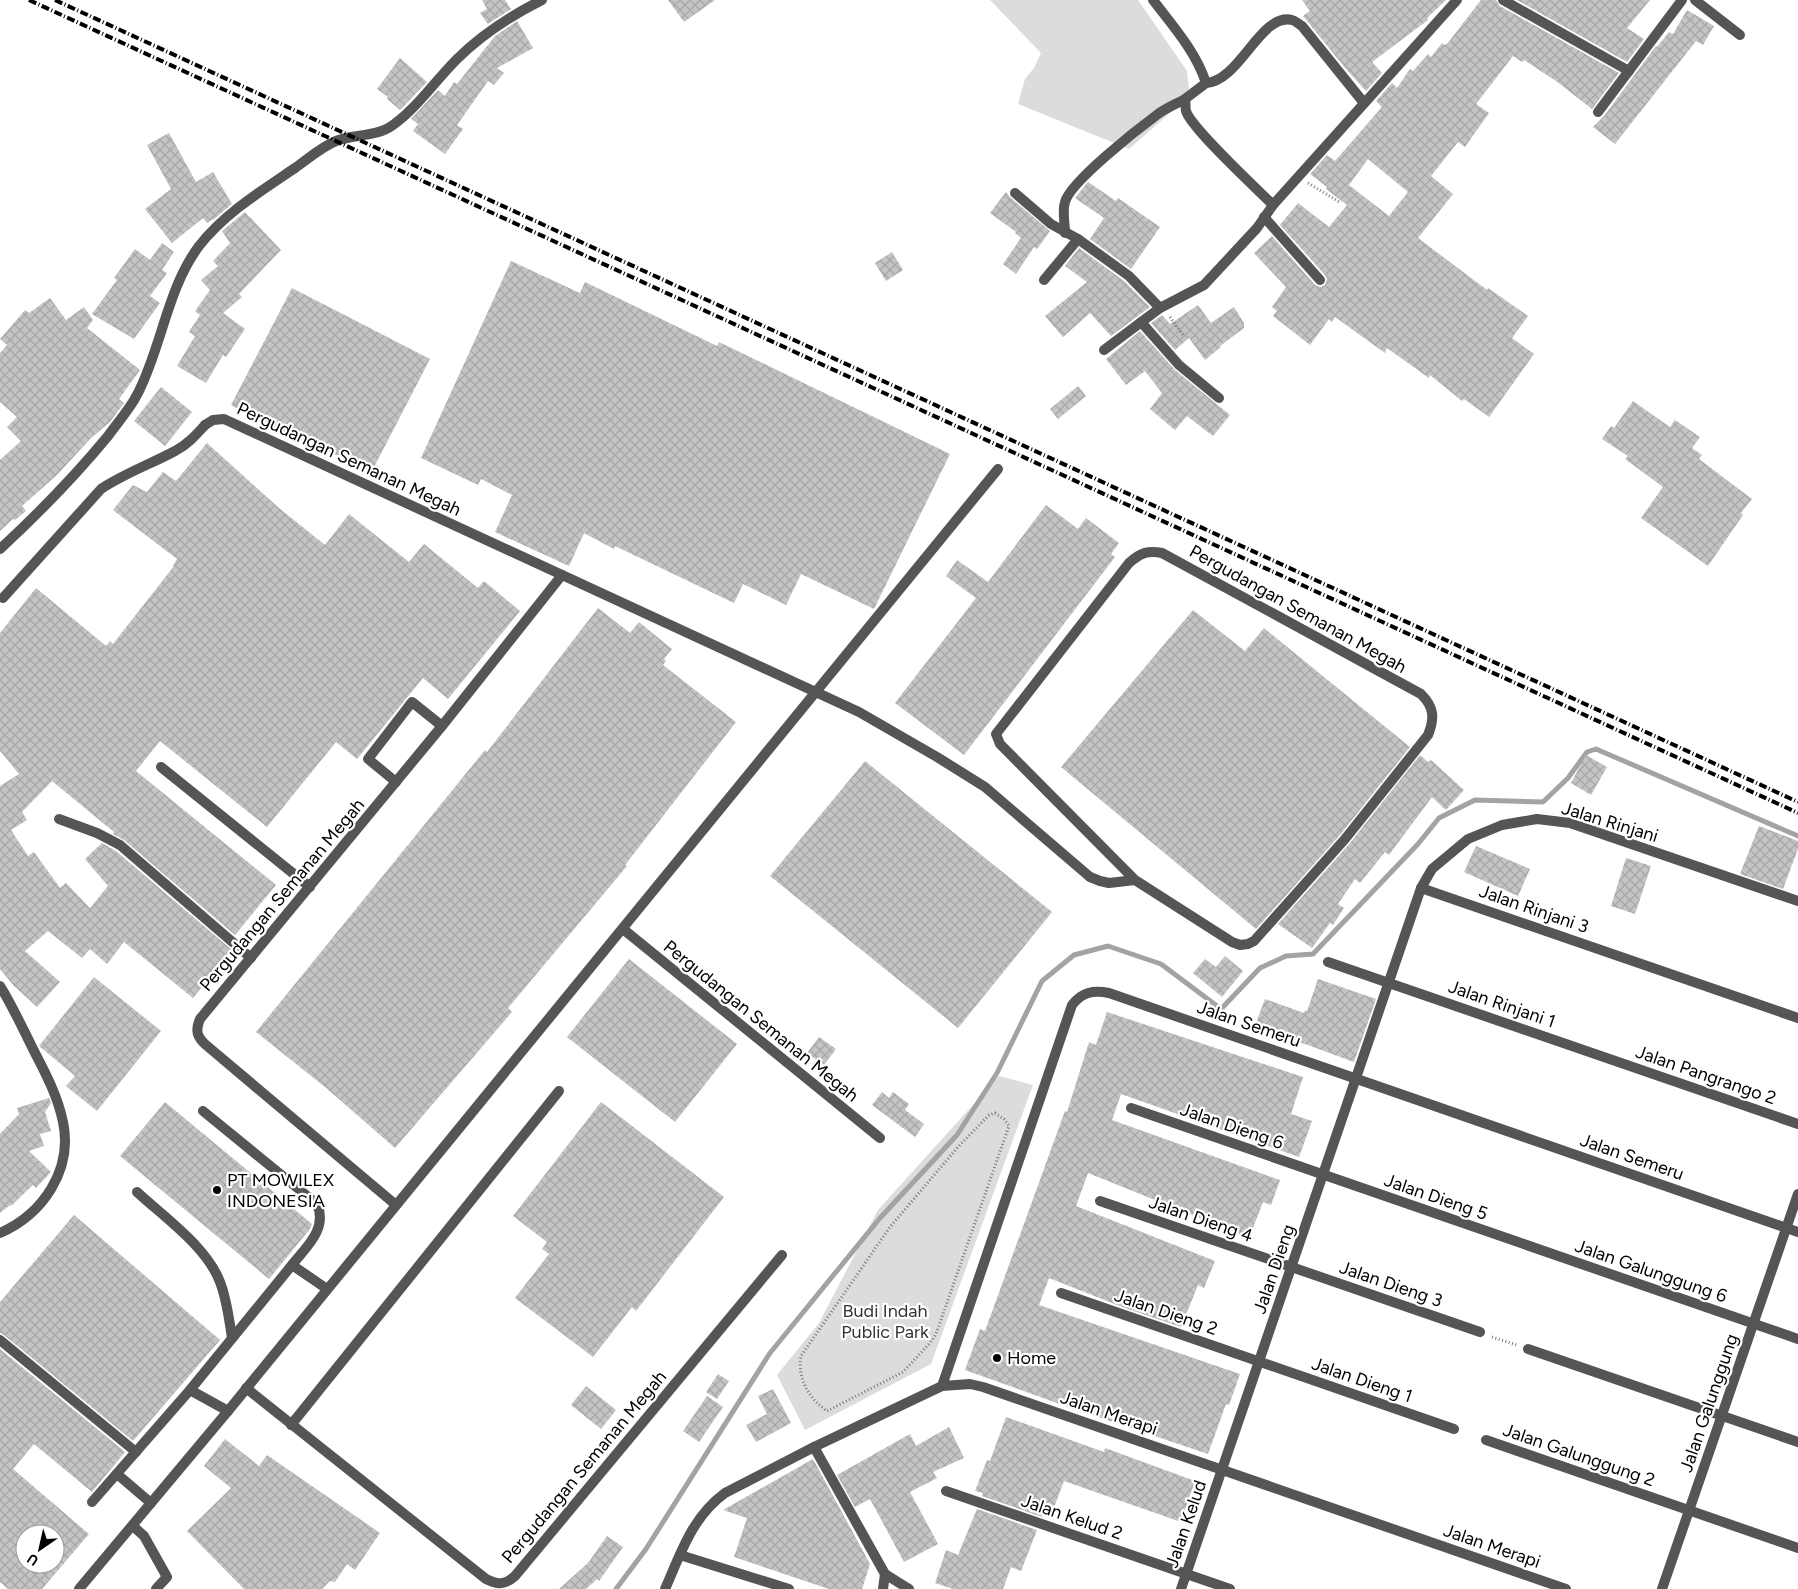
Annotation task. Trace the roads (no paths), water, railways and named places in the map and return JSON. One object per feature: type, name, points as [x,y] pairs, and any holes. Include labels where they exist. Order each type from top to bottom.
[{"type":"street","points":[[0,549],[74,475],[98,448],[131,405],[143,381],[178,284],[199,247],[220,223],[247,201],[335,142],[381,132],[392,126],[408,113],[457,58],[486,33],[507,18],[542,0]]},
{"type":"street","points":[[1153,0],[1198,61],[1206,84]]},
{"type":"street","points":[[1104,350],[1160,308],[1204,285],[1257,228],[1273,205],[1457,0]]},
{"type":"street","points":[[1503,0],[1629,71]]},
{"type":"street","points":[[1598,112],[1682,0]]},
{"type":"street","points":[[1695,0],[1740,35]]},
{"type":"street","points":[[1065,233],[1064,208],[1065,200],[1070,191],[1110,152],[1159,113],[1185,99],[1206,84],[1216,82],[1229,71],[1270,26],[1282,20],[1293,20],[1302,26],[1364,103]]},
{"type":"street","points":[[1185,99],[1186,111],[1192,121],[1273,205]]},
{"type":"street","points":[[1015,193],[1051,224],[1078,239],[1128,276],[1160,308]]},
{"type":"street","points":[[1264,218],[1320,280]]},
{"type":"street","points":[[1044,280],[1078,239]]},
{"type":"street","points":[[1141,322],[1179,365],[1218,398]]},
{"type":"street","name":"Pergudangan Semanan Megah","points":[[3,598],[101,488],[116,478],[176,451],[213,420],[224,419],[860,712],[985,787],[1090,877],[1109,882],[1135,880],[1232,942],[1240,944],[1248,944],[1254,941],[1345,839],[1428,735],[1432,725],[1433,712],[1429,702],[1421,694],[1162,554],[1152,551],[1136,556],[996,734],[1000,744],[1135,880]]},
{"type":"street","points":[[79,1589],[228,1411],[998,468]]},
{"type":"street","name":"Pergudangan Semanan Megah","points":[[396,1205],[200,1039],[196,1032],[200,1019],[442,726],[562,575]]},
{"type":"street","points":[[396,782],[368,759],[412,702],[442,726]]},
{"type":"street","points":[[161,767],[310,887]]},
{"type":"street","points":[[59,819],[98,833],[120,845],[251,958]]},
{"type":"street","name":"Jalan Rinjani","points":[[1356,1079],[1422,888],[1432,869],[1468,839],[1502,825],[1536,819],[1570,823],[1798,902]]},
{"type":"street","name":"Jalan Rinjani 3","points":[[1422,888],[1798,1018]]},
{"type":"street","name":"Pergudangan Semanan Megah","points":[[623,929],[880,1138]]},
{"type":"street","name":"Jalan Rinjani 1","points":[[1328,962],[1604,1057]]},
{"type":"street","points":[[0,986],[52,1088],[64,1122],[65,1140],[61,1169],[49,1194],[30,1215],[0,1233]]},
{"type":"street","name":"Jalan Semeru","points":[[942,1386],[1072,1005],[1078,997],[1088,992],[1109,993],[1798,1232]]},
{"type":"street","name":"Jalan Pangrango 2","points":[[1604,1057],[1798,1124]]},
{"type":"street","name":"Jalan Dieng","points":[[1222,1470],[1356,1079]]},
{"type":"street","points":[[291,1425],[559,1091]]},
{"type":"street","name":"Jalan Dieng 6","points":[[1131,1108],[1323,1175]]},
{"type":"street","points":[[92,1502],[190,1390],[292,1265],[314,1236],[320,1224],[321,1213],[317,1204],[203,1111]]},
{"type":"street","name":"Jalan Dieng 5","points":[[1323,1175],[1538,1250]]},
{"type":"street","points":[[137,1192],[197,1247],[209,1263],[220,1280],[226,1301],[232,1338]]},
{"type":"street","name":"Jalan Galunggung","points":[[1662,1589],[1798,1194]]},
{"type":"street","name":"Jalan Dieng 4","points":[[1100,1201],[1292,1267]]},
{"type":"street","name":"Jalan Galunggung 6","points":[[1538,1250],[1798,1339]]},
{"type":"street","name":"Pergudangan Semanan Megah","points":[[246,1388],[486,1579],[495,1583],[508,1582],[516,1576],[782,1255]]},
{"type":"street","points":[[292,1265],[327,1289]]},
{"type":"street","name":"Jalan Dieng 3","points":[[1292,1267],[1480,1332]]},
{"type":"street","name":"Jalan Dieng 2","points":[[1061,1293],[1259,1361]]},
{"type":"street","points":[[0,1340],[136,1452]]},
{"type":"street","points":[[1528,1349],[1798,1442]]},
{"type":"street","name":"Jalan Dieng 1","points":[[1259,1361],[1454,1428]]},
{"type":"street","name":"Jalan Merapi","points":[[665,1589],[696,1523],[713,1501],[814,1447],[942,1386],[970,1384],[1566,1589]]},
{"type":"street","points":[[190,1390],[228,1411]]},
{"type":"street","name":"Jalan Galunggung 2","points":[[1486,1440],[1798,1548]]},
{"type":"street","points":[[814,1447],[885,1574],[909,1589]]},
{"type":"street","name":"Jalan Kelud","points":[[1181,1589],[1222,1470]]},
{"type":"street","points":[[117,1474],[151,1504]]},
{"type":"street","name":"Jalan Kelud 2","points":[[946,1491],[1230,1589]]},
{"type":"street","points":[[133,1526],[144,1536],[167,1577],[156,1589]]},
{"type":"street","points":[[680,1555],[789,1589]]},
{"type":"street","points":[[883,1589],[885,1574]]},
{"type":"waterway","points":[[616,1589],[646,1549],[770,1353],[880,1218],[957,1135],[997,1073],[1042,981],[1074,955],[1108,946],[1161,964],[1221,1009],[1260,968],[1286,956],[1313,954],[1418,844],[1439,818],[1475,800],[1543,802],[1568,778],[1587,752],[1596,749],[1798,836]]},
{"type":"railway","points":[[29,0],[1798,813]]},
{"type":"railway","points":[[55,0],[1798,802]]},
{"type":"place","name":"PT MOWILEX INDONESIA","points":[[217,1190]]},
{"type":"place","name":"Home","points":[[997,1358]]},
{"type":"park label","name":"Budi Indah Public Park","points":[[885,1321]]}]
